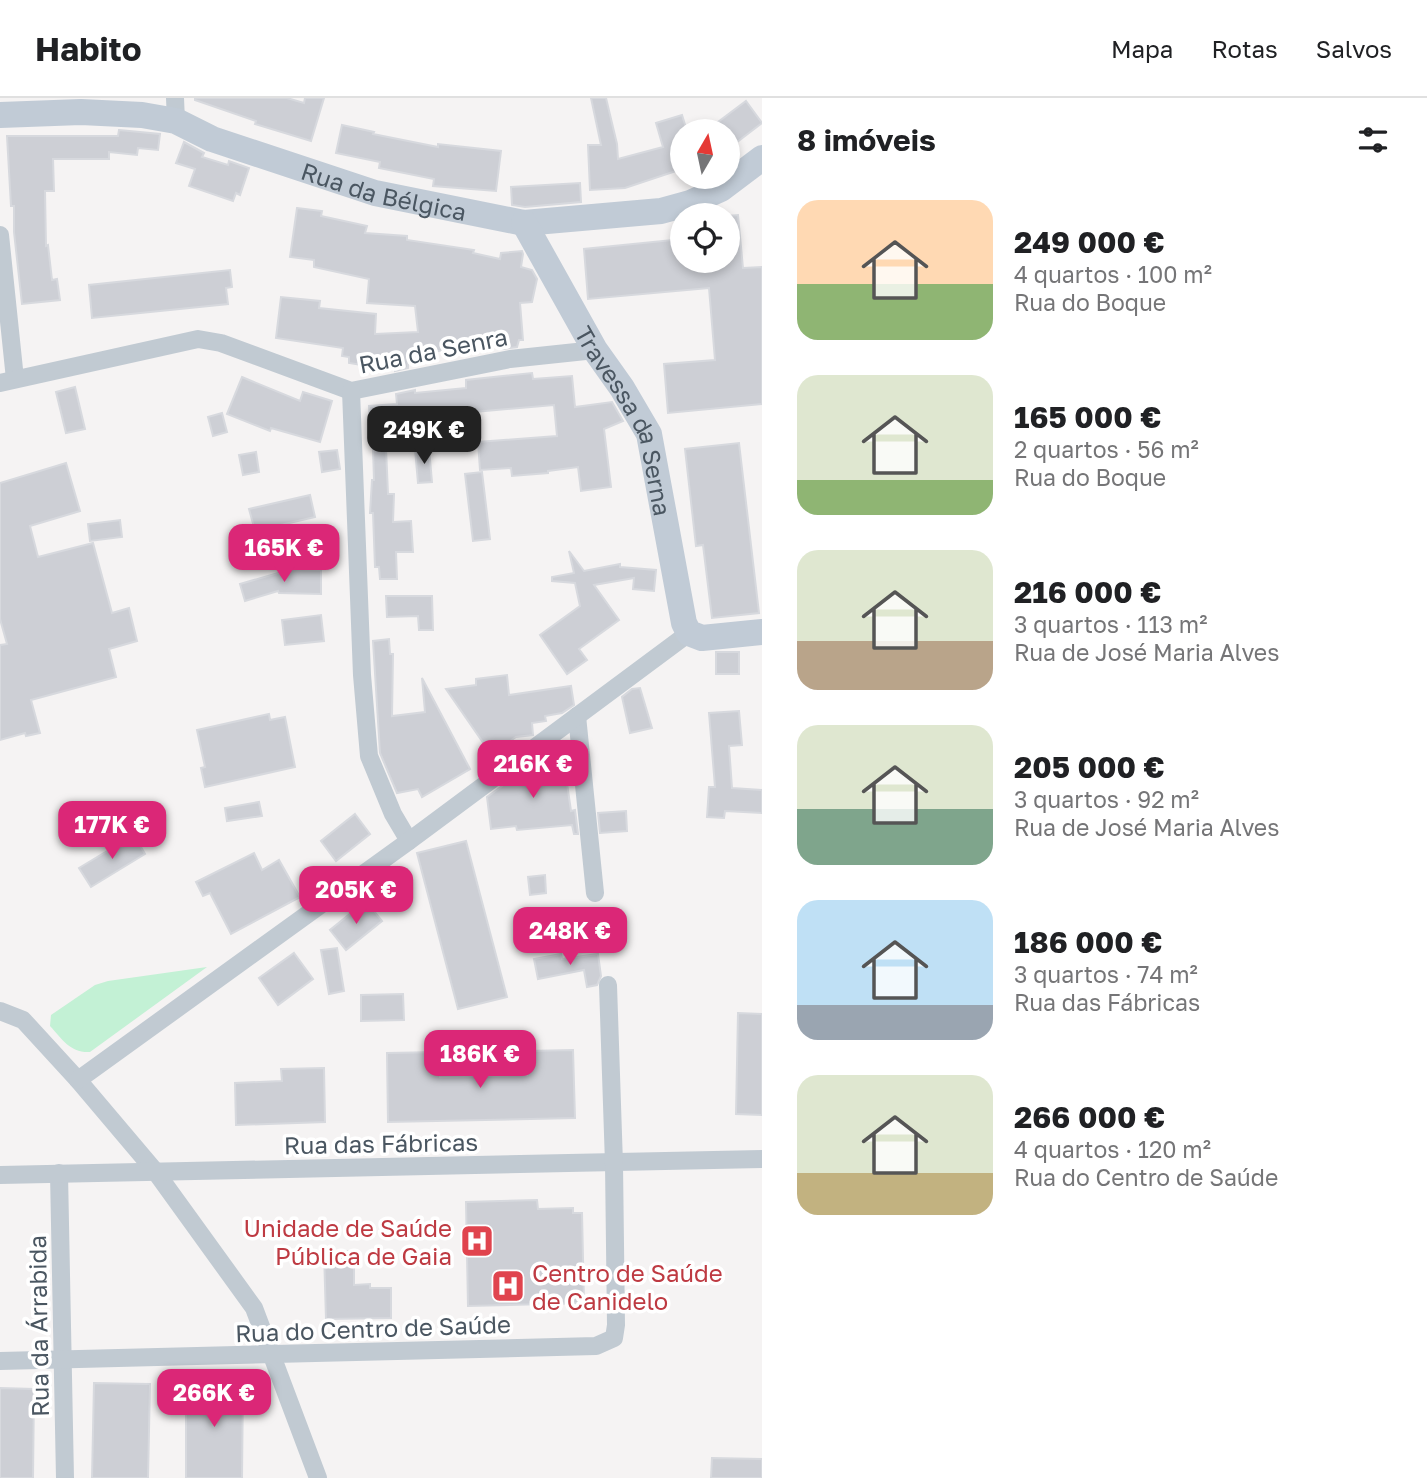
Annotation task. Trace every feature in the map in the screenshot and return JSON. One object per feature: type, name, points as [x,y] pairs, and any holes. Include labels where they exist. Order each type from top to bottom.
[{"type":"main road","name":"Rua da Bélgica","points":[[0,115],[81,111],[142,115],[175,110],[212,139],[375,193],[524,223],[661,211],[690,203],[721,189],[762,158]]},
{"type":"main road","name":"Travessa da Serna","points":[[524,223],[595,350],[622,388],[649,434],[684,623],[689,633]]},
{"type":"main road","points":[[689,633],[702,638],[762,632]]},
{"type":"street","points":[[0,234],[7,381]]},
{"type":"street","name":"Rua da Senra","points":[[7,381],[198,339],[221,343],[351,391],[510,359],[595,350]]},
{"type":"street","points":[[351,391],[362,675],[369,756],[393,814],[409,841]]},
{"type":"street","points":[[78,1080],[409,841],[689,633]]},
{"type":"street","points":[[577,716],[595,893]]},
{"type":"street","points":[[608,985],[614,1164]]},
{"type":"street","points":[[0,1011],[23,1020],[78,1080],[155,1171],[254,1308],[318,1478]]},
{"type":"street","name":"Rua das Fábricas","points":[[0,1175],[762,1159]]},
{"type":"street","name":"Rua do Centro de Saúde","points":[[0,1361],[596,1346],[614,1338],[616,1325],[614,1164]]},
{"type":"street","name":"Rua da Árrabida","points":[[59,1173],[65,1478]]},
{"type":"green space","points":[[207,967],[90,1052],[72,1048],[50,1026],[51,1015],[95,985]]},
{"type":"building","points":[[195,98],[287,98],[304,103],[305,98],[324,98],[311,141],[255,124],[256,121]]},
{"type":"building","points":[[591,98],[606,98],[618,159],[663,147],[656,123],[682,115],[683,119],[670,119],[670,173],[625,188],[590,190],[588,145],[601,145]]},
{"type":"building","points":[[746,101],[762,123],[740,140],[740,119],[722,119]]},
{"type":"building","points":[[342,125],[438,147],[438,144],[501,151],[496,191],[433,186],[434,179],[379,168],[380,162],[336,153]]},
{"type":"building","points":[[119,130],[160,134],[158,150],[138,148],[137,155],[109,152],[109,159],[53,159],[54,191],[45,191],[46,246],[48,245],[52,280],[57,279],[60,300],[22,304],[14,232],[14,206],[11,206],[7,136],[118,136]]},
{"type":"building","points":[[184,142],[204,153],[202,157],[228,165],[229,161],[249,168],[240,195],[236,193],[233,201],[189,186],[195,169],[176,163]]},
{"type":"building","points":[[580,183],[581,202],[525,207],[512,205],[511,187]]},
{"type":"building","points":[[297,208],[322,211],[321,216],[367,226],[365,233],[407,236],[407,240],[474,250],[473,253],[500,259],[501,253],[522,251],[521,267],[532,270],[537,279],[532,302],[520,303],[523,340],[519,340],[517,347],[503,349],[498,349],[498,345],[408,354],[408,368],[395,371],[394,360],[362,362],[362,365],[349,363],[349,357],[342,356],[343,348],[276,338],[281,297],[320,301],[319,308],[376,314],[375,334],[418,332],[415,306],[367,303],[369,279],[314,267],[314,260],[290,257]]},
{"type":"building","points":[[740,236],[743,268],[762,267],[762,404],[668,413],[664,364],[715,360],[709,288],[588,299],[584,249],[670,240],[670,273],[740,273]]},
{"type":"building","points":[[230,270],[232,287],[226,288],[228,304],[92,318],[89,285]]},
{"type":"building","points":[[532,373],[533,379],[572,376],[575,407],[612,402],[623,421],[604,429],[611,487],[581,491],[578,467],[512,476],[511,468],[480,470],[478,442],[557,436],[554,405],[463,413],[465,435],[448,437],[445,411],[417,415],[418,442],[371,445],[369,406],[397,404],[396,394],[415,390],[415,393],[466,388],[466,380]]},
{"type":"building","points":[[242,377],[300,401],[303,392],[332,401],[320,442],[271,428],[270,431],[227,414]]},
{"type":"building","points":[[75,387],[85,429],[66,433],[56,392]]},
{"type":"building","points":[[222,413],[227,432],[213,436],[208,417]]},
{"type":"building","points":[[739,443],[759,613],[712,618],[703,545],[696,546],[685,449]]},
{"type":"building","points":[[386,448],[388,494],[394,494],[393,522],[411,521],[413,552],[396,552],[397,579],[380,579],[379,567],[375,567],[373,513],[370,513],[374,480],[373,449]]},
{"type":"building","points":[[429,448],[432,482],[418,483],[415,449]]},
{"type":"building","points":[[337,450],[340,469],[322,472],[319,452]]},
{"type":"building","points":[[256,452],[259,472],[243,475],[239,455]]},
{"type":"building","points":[[66,463],[80,511],[30,526],[38,557],[93,543],[112,613],[129,608],[137,641],[109,649],[116,677],[31,700],[40,733],[26,736],[25,733],[0,740],[0,645],[7,644],[0,619],[0,483]]},
{"type":"building","points":[[482,472],[490,539],[473,541],[465,474]]},
{"type":"building","points":[[310,495],[315,517],[255,531],[249,509]]},
{"type":"building","points":[[120,520],[122,537],[90,541],[88,524]]},
{"type":"building","points":[[569,551],[584,571],[620,564],[620,567],[656,570],[654,591],[633,589],[634,578],[594,585],[619,620],[579,649],[587,660],[567,674],[540,635],[580,606],[575,583],[552,581],[552,577],[574,573]]},
{"type":"building","points":[[285,569],[321,570],[321,594],[278,591],[245,601],[240,584]]},
{"type":"building","points":[[386,596],[432,596],[433,630],[419,630],[418,616],[387,617]]},
{"type":"building","points":[[321,615],[324,641],[285,645],[282,620]]},
{"type":"building","points":[[389,639],[390,654],[393,654],[392,716],[425,712],[422,678],[470,769],[422,797],[418,789],[397,793],[380,753],[373,641]]},
{"type":"building","points":[[716,652],[739,652],[739,674],[716,674]]},
{"type":"building","points":[[507,675],[509,695],[571,686],[574,705],[562,713],[545,716],[546,721],[532,723],[533,735],[516,737],[491,754],[446,689],[476,685],[476,679]]},
{"type":"building","points":[[640,688],[652,728],[630,733],[622,697],[632,689]]},
{"type":"building","points":[[739,711],[742,745],[729,746],[732,788],[762,790],[762,813],[725,811],[724,818],[707,817],[709,787],[715,787],[709,713]]},
{"type":"building","points":[[269,714],[270,720],[285,717],[295,767],[205,787],[201,768],[205,767],[197,730]]},
{"type":"building","points":[[564,763],[571,811],[575,810],[578,834],[574,834],[572,825],[517,830],[516,826],[491,829],[487,797],[505,784],[511,783],[510,780],[528,767]]},
{"type":"building","points":[[259,802],[262,816],[227,821],[225,808]]},
{"type":"building","points":[[626,811],[627,831],[600,833],[598,813]]},
{"type":"building","points":[[355,814],[370,834],[336,861],[321,841]]},
{"type":"building","points":[[134,835],[145,854],[91,887],[79,868]]},
{"type":"building","points":[[466,841],[507,997],[458,1009],[417,853]]},
{"type":"building","points":[[254,853],[262,870],[279,860],[300,897],[231,934],[210,893],[203,896],[196,882]]},
{"type":"building","points":[[545,875],[546,893],[530,895],[528,877]]},
{"type":"building","points":[[366,901],[382,921],[346,950],[330,930]]},
{"type":"building","points":[[337,948],[344,991],[329,994],[321,950]]},
{"type":"building","points":[[294,953],[313,979],[278,1005],[259,978]]},
{"type":"building","points":[[561,954],[562,959],[598,954],[601,976],[597,985],[587,987],[584,970],[538,979],[534,959]]},
{"type":"building","points":[[403,994],[404,1020],[361,1021],[361,995]]},
{"type":"building","points":[[738,1013],[762,1014],[762,1115],[736,1114]]},
{"type":"building","points":[[573,1050],[575,1118],[388,1122],[387,1053],[440,1052],[440,1077],[527,1075],[526,1051]]},
{"type":"building","points":[[324,1068],[325,1122],[236,1125],[235,1083],[282,1081],[281,1069]]},
{"type":"building","points":[[537,1200],[538,1209],[573,1208],[573,1213],[582,1213],[584,1303],[468,1306],[466,1202]]},
{"type":"building","points":[[354,1251],[354,1285],[370,1284],[370,1288],[391,1288],[391,1318],[326,1319],[324,1252]]},
{"type":"building","points":[[186,1381],[243,1381],[242,1478],[186,1478]]},
{"type":"building","points":[[94,1383],[150,1384],[148,1478],[92,1478]]},
{"type":"building","points":[[0,1388],[34,1389],[33,1478],[0,1478]]},
{"type":"building","points":[[712,1458],[762,1459],[762,1478],[711,1478]]},
{"type":"place","name":"Unidade de Saúde Pública de Gaia","points":[[477,1241]]},
{"type":"place","name":"Centro de Saúde de Canidelo","points":[[508,1286]]}]
